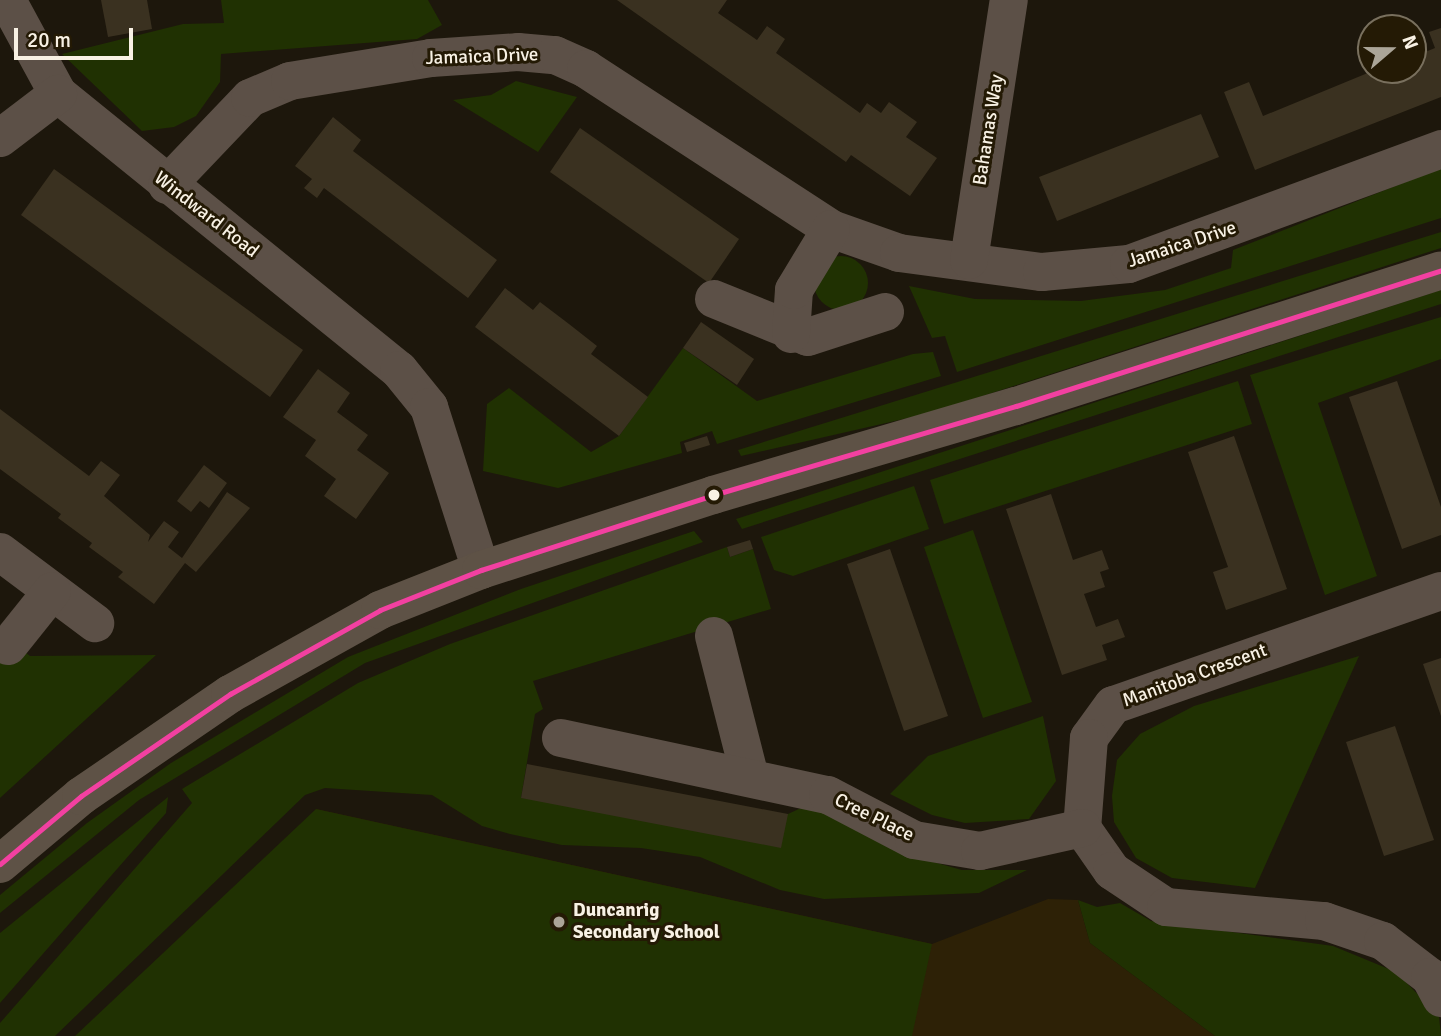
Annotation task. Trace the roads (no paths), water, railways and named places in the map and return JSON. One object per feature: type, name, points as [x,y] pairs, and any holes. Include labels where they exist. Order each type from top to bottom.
[{"type":"street","name":"Windward Road","points":[[7,0],[58,94],[167,185],[399,370],[429,407],[481,570]]},
{"type":"street","name":"Bahamas Way","points":[[969,260],[1009,0]]},
{"type":"street","name":"Jamaica Drive","points":[[167,185],[250,97],[290,82],[431,58],[530,53],[555,55],[586,69],[831,229],[899,253],[969,260],[1042,272],[1129,264],[1441,149]]},
{"type":"street","points":[[0,138],[58,94]]},
{"type":"street","points":[[791,334],[794,290],[831,229]]},
{"type":"street","points":[[0,864],[81,796],[230,694],[380,610],[481,570],[1441,270]]},
{"type":"street","points":[[714,299],[791,334],[808,337],[885,312]]},
{"type":"street","points":[[0,552],[95,623]]},
{"type":"street","points":[[8,646],[52,591]]},
{"type":"street","name":"Manitoba Crescent","points":[[1082,828],[1089,738],[1113,705],[1441,591]]},
{"type":"street","points":[[714,636],[750,777]]},
{"type":"street","name":"Cree Place","points":[[561,738],[828,795],[914,840],[980,851],[1082,828]]},
{"type":"street","points":[[1082,828],[1112,871],[1166,906],[1324,921],[1371,937],[1430,977],[1441,998]]},
{"type":"place","name":"Duncanrig Secondary School","points":[[559,922]]}]
